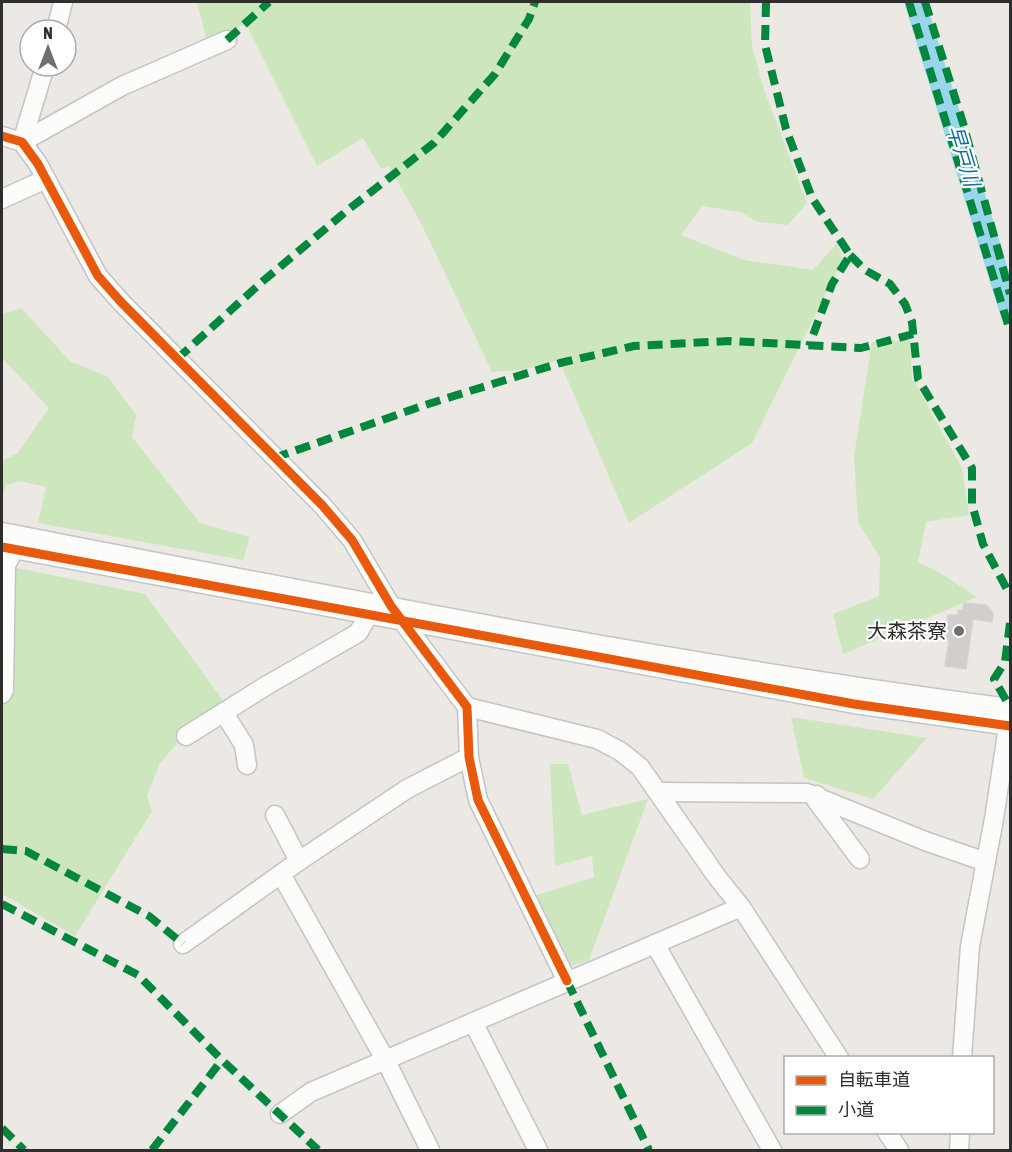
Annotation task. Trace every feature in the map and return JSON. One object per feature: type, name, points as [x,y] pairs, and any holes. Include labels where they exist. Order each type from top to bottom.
[{"type":"street","points":[[59,18],[63,2]]},
{"type":"street","points":[[22,142],[122,86],[227,40]]},
{"type":"street","points":[[22,142],[41,78]]},
{"type":"street","points":[[2,136],[22,142],[46,179],[98,276],[322,505],[352,540],[391,606],[467,707],[469,757],[478,800],[567,981]]},
{"type":"street","points":[[2,199],[46,179]]},
{"type":"street","points":[[2,532],[12,544],[369,616],[854,704],[1010,718]]},
{"type":"street","points":[[12,544],[391,606],[860,689],[1010,718]]},
{"type":"street","points":[[2,694],[4,690],[6,565],[12,544]]},
{"type":"street","points":[[186,736],[269,684],[358,633],[369,616]]},
{"type":"street","points":[[467,707],[597,739],[620,751],[640,767],[717,877],[741,907],[838,1056]]},
{"type":"street","points":[[224,713],[244,745],[247,765]]},
{"type":"street","points":[[962,1056],[970,946],[1010,718]]},
{"type":"street","points":[[183,944],[299,861],[407,789],[469,757]]},
{"type":"street","points":[[659,792],[807,793],[817,795],[925,841],[986,862]]},
{"type":"street","points":[[817,795],[816,800],[860,859]]},
{"type":"street","points":[[275,815],[299,861]]},
{"type":"street","points":[[281,874],[386,1061],[430,1150]]},
{"type":"street","points":[[280,1114],[311,1092],[741,907]]},
{"type":"street","points":[[654,944],[772,1150]]},
{"type":"street","points":[[473,1022],[538,1150]]},
{"type":"street","points":[[888,1134],[899,1150]]},
{"type":"street","points":[[959,1150],[960,1134]]},
{"type":"green space","points":[[197,2],[750,2],[752,46],[763,87],[807,203],[788,225],[758,222],[740,212],[702,206],[681,235],[744,260],[813,270],[837,243],[843,259],[752,443],[629,523],[559,360],[522,370],[492,372],[421,223],[389,166],[381,169],[363,138],[317,166],[246,24],[207,41]]},
{"type":"green space","points":[[21,308],[70,361],[108,377],[136,415],[132,437],[200,523],[250,537],[243,560],[38,523],[46,487],[20,481],[6,485],[2,499],[2,461],[18,453],[49,408],[2,358],[2,314]]},
{"type":"green space","points":[[910,340],[912,378],[962,468],[969,515],[926,522],[918,562],[937,571],[977,597],[843,654],[833,614],[879,596],[880,558],[858,522],[854,456],[872,342]]},
{"type":"green space","points":[[12,567],[145,594],[225,703],[183,736],[160,763],[147,796],[152,811],[75,936],[2,894],[2,707],[13,683]]},
{"type":"green space","points":[[791,717],[927,738],[873,799],[804,778]]},
{"type":"green space","points":[[550,764],[568,764],[582,815],[648,799],[589,960],[567,967],[534,896],[594,877],[592,856],[555,866]]},
{"type":"building","name":"大森茶寮","points":[[964,603],[986,605],[993,613],[992,622],[973,619],[966,669],[945,666],[949,640],[945,639],[948,615],[958,615],[958,610],[963,610]]},
{"type":"waterway","name":"早戸川","points":[[915,2],[1010,311]]},
{"type":"marked path","points":[[227,40],[269,2]]},
{"type":"marked path","points":[[177,359],[263,281],[349,209],[434,143],[495,74],[529,19],[535,2]]},
{"type":"marked path","points":[[766,2],[765,45],[786,129],[812,198],[850,255],[832,284],[809,346]]},
{"type":"marked path","points":[[909,2],[1010,331]]},
{"type":"marked path","points":[[925,2],[963,123],[1010,294]]},
{"type":"marked path","points":[[850,255],[865,270],[890,284],[905,304],[912,322],[918,379],[972,468],[972,504],[983,544],[1010,595]]},
{"type":"marked path","points":[[274,458],[425,405],[560,363],[634,346],[729,341],[861,348],[913,334]]},
{"type":"marked path","points":[[1010,623],[1005,662],[994,679],[1010,707]]},
{"type":"marked path","points":[[2,849],[26,851],[149,916],[183,944]]},
{"type":"marked path","points":[[2,904],[138,975],[222,1060],[318,1150]]},
{"type":"marked path","points":[[567,981],[649,1150]]},
{"type":"marked path","points":[[152,1150],[222,1060]]},
{"type":"marked path","points":[[2,1128],[24,1150]]},
{"type":"cycle path","points":[[2,136],[22,142],[38,164],[98,276],[322,505],[352,540],[391,606],[467,707],[469,757],[478,800],[567,981]]},
{"type":"cycle path","points":[[2,547],[854,704],[1010,726]]},
{"type":"place","name":"大森茶寮","points":[[959,631]]}]
